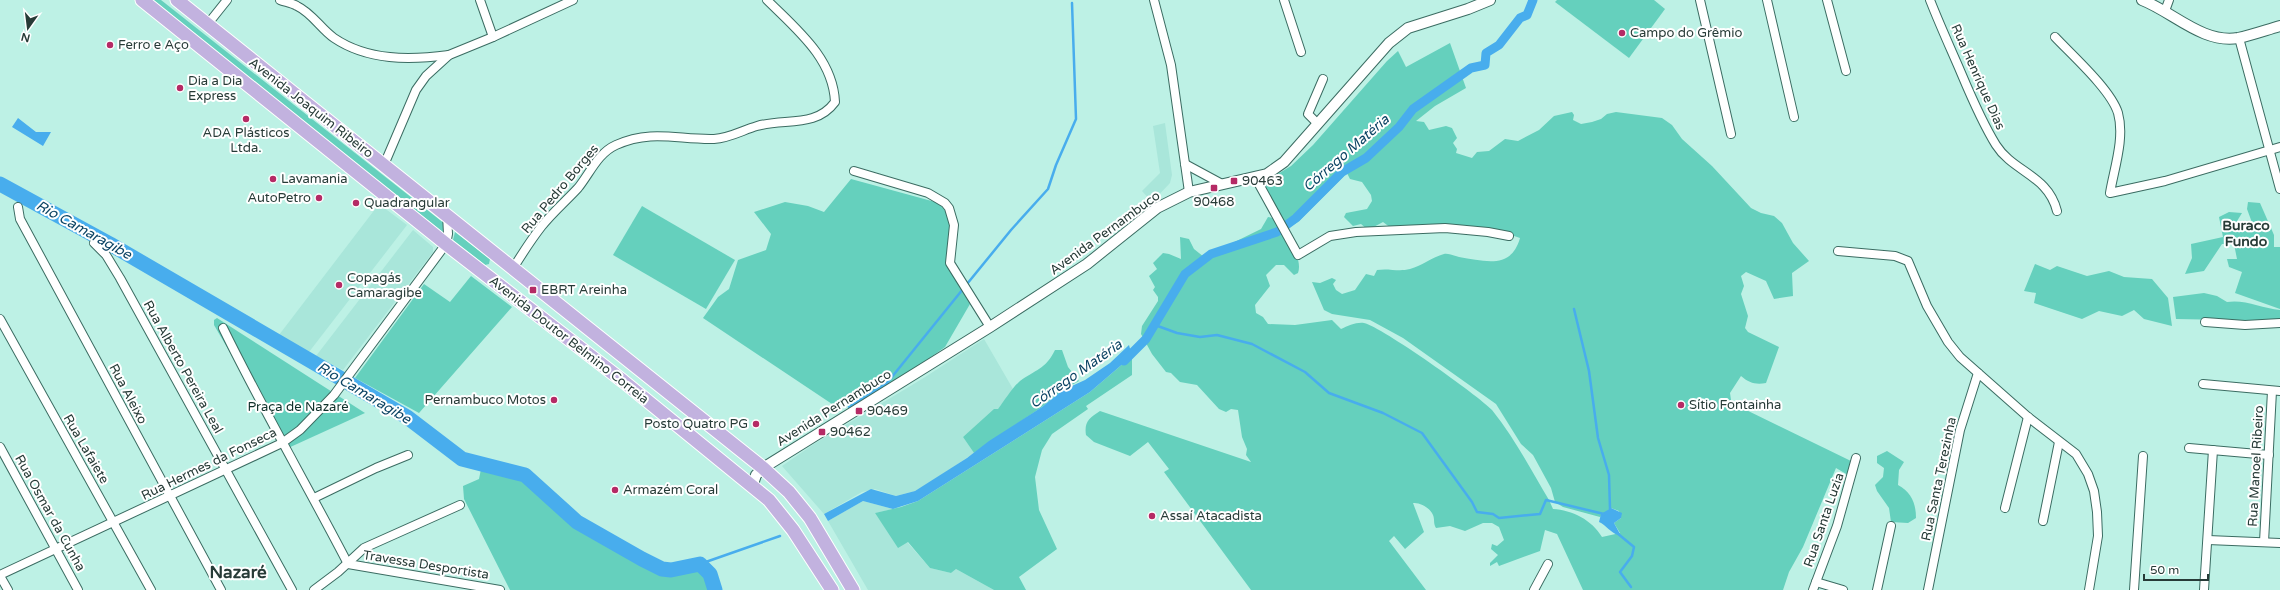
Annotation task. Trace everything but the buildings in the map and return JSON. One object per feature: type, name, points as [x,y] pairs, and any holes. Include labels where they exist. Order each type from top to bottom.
[{"type":"main road","name":"Avenida Joaquim Ribeiro","points":[[142,0],[282,112]]},
{"type":"main road","name":"Avenida Joaquim Ribeiro","points":[[177,0],[447,214]]},
{"type":"main road","name":"Avenida Doutor Belmino Correia","points":[[282,112],[446,244],[623,381],[769,500],[793,530],[832,590]]},
{"type":"main road","name":"Avenida Doutor Belmino Correia","points":[[447,214],[763,468],[789,492],[810,518],[853,590]]},
{"type":"street","points":[[207,25],[227,0]]},
{"type":"street","points":[[280,0],[306,11],[333,37],[348,45],[373,54],[410,58],[449,55],[493,37],[573,0]]},
{"type":"street","points":[[480,0],[493,37]]},
{"type":"street","name":"Rua Pedro Borges","points":[[514,267],[542,226],[577,189],[601,156],[616,145],[634,140],[669,135],[720,138],[766,124],[806,120],[823,114],[831,107],[835,102],[835,93],[826,67],[801,34],[768,0]]},
{"type":"street","points":[[1154,0],[1172,65],[1189,192]]},
{"type":"street","points":[[1284,0],[1301,52]]},
{"type":"street","name":"Avenida Pernambuco","points":[[763,468],[990,327],[1087,264],[1156,208],[1189,192],[1266,174],[1284,162],[1389,43],[1408,28],[1468,9],[1490,0]]},
{"type":"street","points":[[1700,0],[1731,134]]},
{"type":"street","points":[[1767,0],[1794,117]]},
{"type":"street","points":[[1828,0],[1846,71]]},
{"type":"street","name":"Rua Henrique Dias","points":[[1930,0],[1978,110],[1997,146],[2007,157],[2036,178],[2054,200],[2057,211]]},
{"type":"street","points":[[2142,0],[2208,34],[2220,38],[2239,38],[2280,26]]},
{"type":"street","points":[[2165,11],[2169,0]]},
{"type":"street","points":[[2055,37],[2106,92],[2118,114],[2119,141],[2110,193],[2165,181],[2280,147]]},
{"type":"street","points":[[2239,38],[2280,189]]},
{"type":"street","points":[[384,165],[416,90],[426,76],[449,55]]},
{"type":"street","points":[[1318,124],[1308,114],[1322,79]]},
{"type":"street","points":[[1185,164],[1222,184]]},
{"type":"street","points":[[854,171],[928,193],[945,203],[951,212],[954,225],[950,263],[990,327]]},
{"type":"street","points":[[1255,177],[1298,255],[1330,236],[1356,232],[1445,228],[1488,232],[1509,236]]},
{"type":"street","name":"Rua Aleixo","points":[[18,207],[20,219],[221,590]]},
{"type":"street","points":[[446,244],[448,234],[447,214]]},
{"type":"street","name":"Rua Alberto Pereira Leal","points":[[94,244],[106,255],[120,278],[292,590]]},
{"type":"street","name":"Rua Hermes da Fonseca","points":[[0,575],[170,497],[282,443],[300,430],[334,395],[446,244]]},
{"type":"street","points":[[1838,252],[1895,256],[1908,261],[1927,306],[1960,357],[2028,417],[2076,454],[2088,474],[2094,491],[2098,512],[2098,536],[2089,590]]},
{"type":"street","name":"Rua Lafaiete","points":[[0,319],[114,522],[150,590]]},
{"type":"street","points":[[2205,322],[2245,325],[2280,324]]},
{"type":"street","points":[[223,328],[282,443],[314,498],[348,564]]},
{"type":"street","name":"Rua Santa Terezinha","points":[[1928,590],[1960,430],[1978,373]]},
{"type":"street","points":[[2203,384],[2276,391]]},
{"type":"street","name":"Rua Manoel Ribeiro","points":[[2264,542],[2269,455],[2276,391]]},
{"type":"street","points":[[2005,508],[2028,417]]},
{"type":"street","points":[[2042,521],[2059,442]]},
{"type":"street","name":"Rua Osmar da Cunha","points":[[0,447],[78,590]]},
{"type":"street","points":[[2189,448],[2269,455]]},
{"type":"street","points":[[2204,590],[2213,450]]},
{"type":"street","points":[[314,498],[357,476],[408,455]]},
{"type":"street","points":[[2134,590],[2143,456]]},
{"type":"street","name":"Rua Santa Luzia","points":[[1814,586],[1837,526],[1856,458]]},
{"type":"street","points":[[752,486],[756,475],[763,468]]},
{"type":"street","points":[[314,590],[348,564],[364,548],[376,541],[460,506]]},
{"type":"street","points":[[1877,590],[1891,526]]},
{"type":"street","points":[[2208,540],[2280,543]]},
{"type":"street","name":"Travessa Desportista","points":[[348,564],[500,590]]},
{"type":"street","points":[[1534,590],[1548,564]]},
{"type":"street","points":[[0,575],[8,590]]},
{"type":"street","points":[[1814,586],[1843,590]]},
{"type":"shaded area","points":[[1165,123],[1172,175],[1170,183],[1152,202],[1142,191],[1160,173],[1153,126]]},
{"type":"shaded area","name":"Copagás Camaragibe","points":[[379,204],[407,225],[309,352],[279,335]]},
{"type":"shaded area","points":[[413,230],[433,247],[433,252],[343,370],[316,356]]},
{"type":"shaded area","points":[[984,339],[1013,389],[998,409],[994,410],[963,437],[974,453],[931,482],[915,491],[896,496],[875,489],[862,492],[824,514],[782,466],[814,444],[922,379]]},
{"type":"shaded area","points":[[863,501],[893,509],[875,513],[898,547],[907,542],[930,568],[951,573],[956,569],[994,590],[868,590],[828,521]]},
{"type":"green space","points":[[150,0],[161,0],[445,224],[444,233]]},
{"type":"green space","name":"Campo do Grêmio","points":[[1557,0],[1654,0],[1665,9],[1629,58],[1555,2]]},
{"type":"green space","points":[[1450,43],[1466,88],[1435,106],[1416,121],[1424,122],[1429,130],[1446,126],[1452,128],[1457,138],[1453,143],[1457,149],[1456,153],[1472,158],[1477,152],[1489,151],[1505,139],[1518,141],[1539,130],[1554,116],[1572,112],[1574,115],[1573,120],[1581,124],[1601,119],[1607,114],[1616,112],[1662,118],[1672,125],[1682,139],[1712,166],[1751,208],[1761,213],[1774,216],[1782,223],[1793,243],[1809,261],[1792,273],[1793,296],[1774,299],[1766,281],[1746,272],[1741,276],[1744,286],[1741,294],[1748,316],[1745,328],[1748,332],[1779,347],[1766,383],[1753,383],[1741,376],[1730,393],[1731,400],[1738,406],[1851,461],[1848,475],[1836,468],[1803,547],[1789,572],[1783,590],[1583,590],[1557,534],[1545,530],[1540,551],[1499,566],[1497,562],[1490,566],[1490,563],[1498,555],[1491,549],[1492,544],[1497,546],[1504,540],[1499,527],[1492,523],[1483,523],[1465,531],[1450,526],[1436,528],[1432,512],[1419,503],[1413,503],[1424,532],[1405,549],[1394,536],[1389,541],[1426,590],[1251,590],[1164,472],[1169,469],[1148,442],[1130,456],[1094,442],[1086,435],[1088,421],[1100,411],[1251,462],[1246,455],[1247,449],[1242,437],[1238,410],[1231,409],[1226,412],[1219,409],[1197,385],[1180,382],[1171,373],[1166,372],[1152,354],[1141,334],[1142,326],[1158,301],[1158,297],[1153,290],[1155,287],[1149,276],[1157,269],[1153,263],[1163,253],[1181,259],[1180,237],[1189,239],[1194,249],[1204,257],[1261,229],[1268,217],[1273,218],[1291,244],[1298,259],[1299,266],[1298,273],[1294,275],[1284,265],[1276,265],[1266,275],[1270,286],[1255,305],[1256,313],[1263,317],[1268,324],[1295,325],[1332,320],[1341,329],[1355,324],[1364,323],[1390,336],[1451,377],[1484,402],[1492,410],[1515,442],[1553,509],[1567,511],[1581,517],[1593,526],[1602,537],[1620,533],[1614,523],[1621,518],[1619,511],[1611,508],[1600,517],[1563,507],[1555,502],[1551,488],[1533,455],[1521,444],[1496,404],[1403,338],[1370,320],[1332,314],[1324,310],[1312,282],[1320,283],[1332,278],[1336,280],[1333,284],[1336,290],[1342,294],[1355,290],[1366,274],[1374,276],[1377,270],[1410,269],[1444,254],[1487,261],[1504,259],[1516,248],[1520,238],[1488,229],[1472,227],[1440,226],[1391,228],[1383,222],[1368,230],[1361,224],[1353,226],[1344,217],[1346,213],[1367,209],[1372,201],[1371,195],[1362,182],[1350,179],[1347,173],[1298,222],[1286,229],[1263,183],[1291,166],[1313,145],[1387,61],[1398,51],[1406,67]]},
{"type":"green space","points":[[851,179],[939,203],[953,221],[947,256],[959,286],[970,304],[945,347],[896,382],[838,408],[703,318],[718,297],[729,289],[738,260],[766,250],[771,234],[754,212],[785,202],[808,206],[824,212]]},
{"type":"green space","points":[[2248,202],[2260,203],[2274,235],[2274,247],[2280,247],[2280,309],[2235,293],[2242,272],[2229,267],[2227,259],[2237,259],[2234,244],[2222,244],[2204,271],[2185,274],[2192,258],[2191,244],[2223,237],[2219,217],[2229,212],[2242,213],[2234,226],[2241,232],[2254,228],[2247,209]]},
{"type":"green space","points":[[642,206],[735,260],[706,309],[613,255]]},
{"type":"green space","points":[[455,232],[490,259],[489,264],[485,265],[453,240]]},
{"type":"green space","points":[[2035,264],[2050,270],[2057,266],[2087,276],[2109,271],[2124,277],[2152,279],[2168,298],[2172,326],[2144,319],[2134,310],[2122,316],[2099,311],[2082,319],[2034,303],[2036,293],[2024,291]]},
{"type":"green space","points":[[471,276],[512,307],[419,413],[355,378],[424,284],[450,302]]},
{"type":"green space","points":[[2204,293],[2217,296],[2227,302],[2240,302],[2280,310],[2280,321],[2176,319],[2173,297]]},
{"type":"green space","name":"Praça de Nazaré","points":[[217,318],[365,413],[286,449],[214,325],[214,320]]},
{"type":"green space","points":[[1055,350],[1062,350],[1068,367],[1079,381],[1063,390],[1042,407],[974,453],[963,437],[994,409],[998,409],[1017,384],[1044,365]]},
{"type":"green space","points":[[1132,356],[1132,375],[1086,406],[1088,409],[1052,434],[1042,450],[1035,477],[1039,510],[1057,549],[1019,577],[1026,590],[994,590],[956,569],[951,573],[930,568],[908,542],[898,548],[875,513],[901,507],[918,501],[1090,392]]},
{"type":"green space","points":[[1887,451],[1904,462],[1899,470],[1898,485],[1903,488],[1912,498],[1916,513],[1916,518],[1908,523],[1891,522],[1889,508],[1877,491],[1875,485],[1883,477],[1884,468],[1877,463],[1877,456]]},
{"type":"green space","points":[[482,464],[525,475],[577,522],[662,569],[682,569],[700,564],[710,574],[715,590],[510,590],[464,499],[463,486],[479,479]]},
{"type":"water","points":[[18,118],[36,132],[51,132],[43,146],[12,127]]},
{"type":"water","points":[[1129,345],[1132,356],[1090,392],[918,501],[893,509],[863,501],[828,521],[824,514],[871,489],[896,496],[915,491],[1042,407],[1063,390],[1085,380],[1110,363]]},
{"type":"water","points":[[1611,508],[1622,513],[1621,518],[1614,523],[1620,534],[1618,535],[1599,522],[1601,514]]},
{"type":"waterway","name":"Córrego Matéria","points":[[1124,361],[1146,339],[1185,274],[1211,254],[1277,232],[1296,218],[1342,172],[1366,158],[1399,127],[1413,109],[1471,68],[1485,65],[1486,53],[1499,45],[1520,18],[1527,15],[1533,0]]},
{"type":"waterway","points":[[967,284],[1011,230],[1048,189],[1056,165],[1076,119],[1072,3]]},
{"type":"waterway","name":"Rio Camaragibe","points":[[0,184],[110,244],[407,417],[462,459],[525,475],[577,522],[642,559],[662,569],[671,570],[700,564],[710,574],[715,590]]},
{"type":"waterway","points":[[849,407],[887,383],[963,289]]},
{"type":"waterway","points":[[1574,309],[1589,371],[1598,438],[1609,475],[1610,509]]},
{"type":"waterway","points":[[1155,325],[1177,333],[1200,337],[1217,335],[1252,344],[1305,372],[1329,393],[1383,413],[1422,433],[1472,502],[1477,512],[1493,514],[1499,518],[1540,514],[1546,500],[1604,514]]},
{"type":"waterway","points":[[1617,533],[1634,547],[1632,556],[1620,572],[1631,587]]},
{"type":"waterway","name":"Córrego Matéria","points":[[700,564],[780,536]]},
{"type":"place","name":"Campo do Grêmio","points":[[1622,33]]},
{"type":"place","name":"Ferro e Aço","points":[[110,45]]},
{"type":"place","name":"Dia a Dia Express","points":[[180,88]]},
{"type":"place","name":"ADA Plásticos Ltda.","points":[[246,119]]},
{"type":"place","name":"Lavamania","points":[[273,179]]},
{"type":"place","name":"90463","points":[[1234,181]]},
{"type":"place","name":"90468","points":[[1214,188]]},
{"type":"place","name":"AutoPetro","points":[[319,198]]},
{"type":"place","name":"Quadrangular","points":[[356,203]]},
{"type":"place","name":"Copagás Camaragibe","points":[[339,285]]},
{"type":"place","name":"EBRT Areinha","points":[[533,290]]},
{"type":"place","name":"Pernambuco Motos","points":[[554,400]]},
{"type":"place","name":"Sítio Fontainha","points":[[1681,405]]},
{"type":"place","name":"90469","points":[[859,411]]},
{"type":"place","name":"Posto Quatro PG","points":[[756,424]]},
{"type":"place","name":"90462","points":[[822,432]]},
{"type":"place","name":"Armazém Coral","points":[[615,490]]},
{"type":"place","name":"Assaí Atacadista","points":[[1152,516]]},
{"type":"district","name":"Buraco Fundo","points":[[2246,234]]},
{"type":"district","name":"Nazaré","points":[[238,572]]}]
